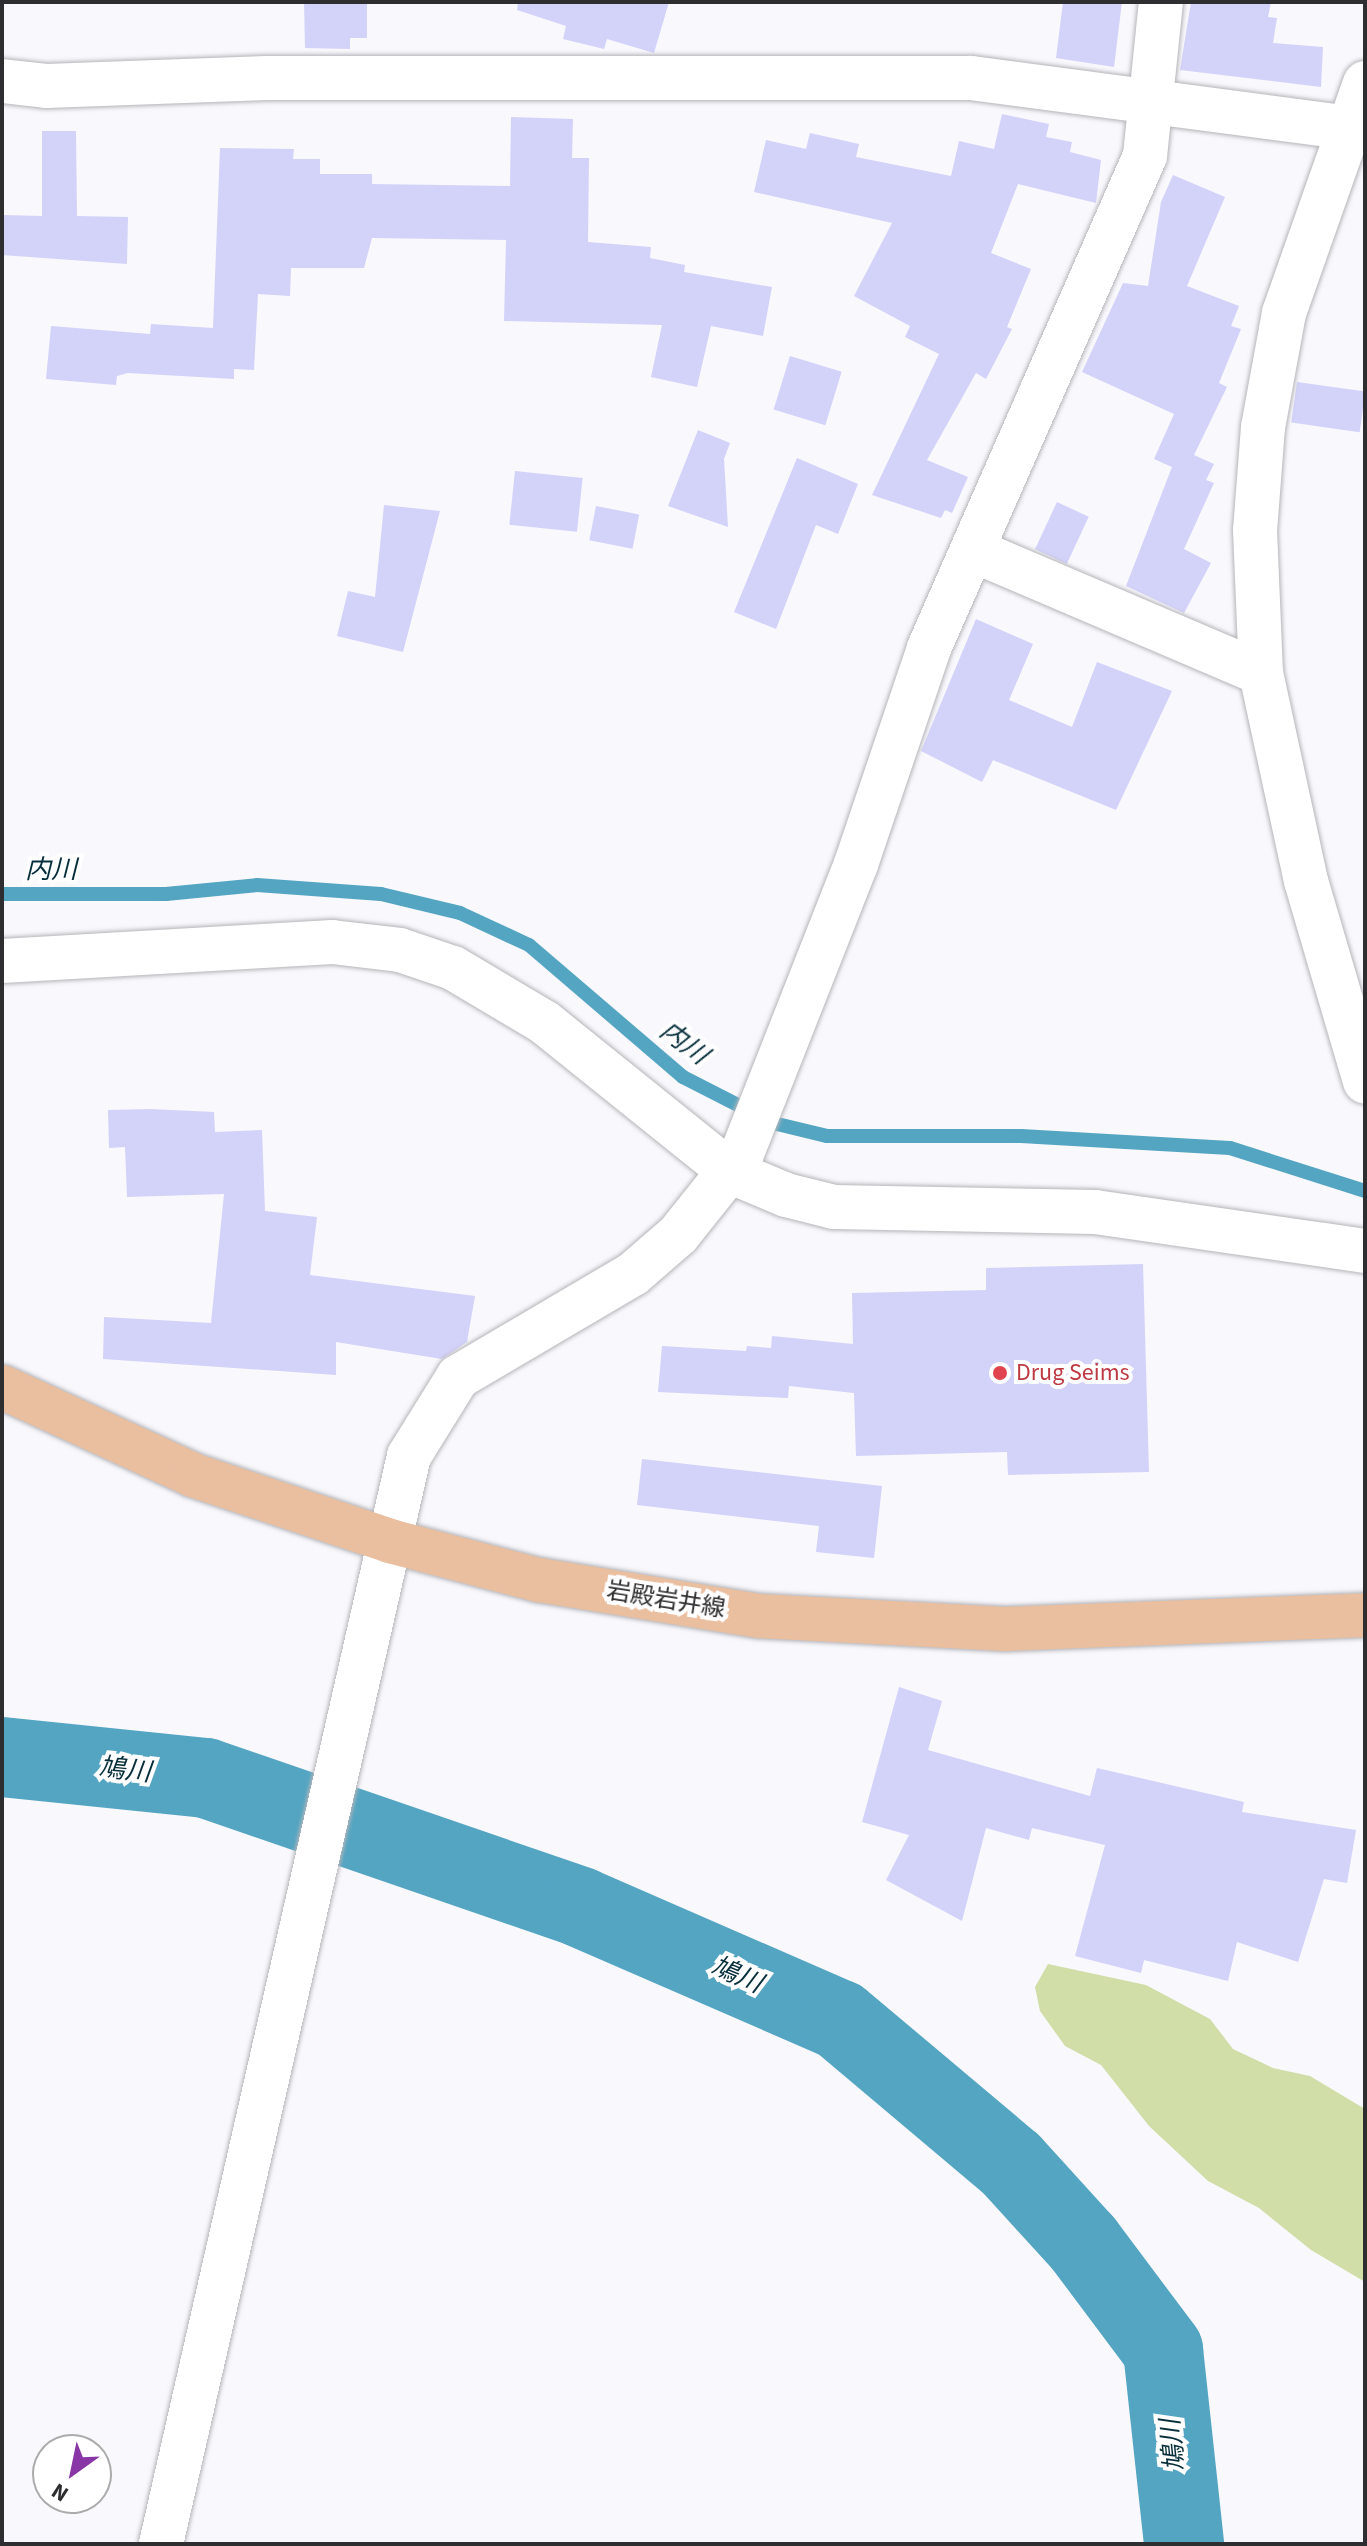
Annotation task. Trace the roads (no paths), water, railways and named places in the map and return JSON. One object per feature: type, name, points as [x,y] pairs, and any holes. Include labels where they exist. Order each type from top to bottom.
[{"type":"main road","name":"岩殿岩井線","points":[[2,1387],[193,1475],[390,1541],[539,1580],[759,1616],[1006,1629],[1365,1615]]},
{"type":"street","points":[[161,2544],[296,1947],[350,1729],[409,1456],[458,1377],[633,1274],[678,1235],[735,1163],[856,864],[929,648],[975,551],[1145,156],[1161,2]]},
{"type":"street","points":[[2,81],[46,86],[804,74],[971,78],[1356,129]]},
{"type":"street","points":[[1365,83],[1356,129],[1284,313],[1263,427],[1255,530],[1261,673],[1306,881],[1365,1082]]},
{"type":"street","points":[[975,551],[1261,673]]},
{"type":"street","points":[[2,961],[332,942],[400,950],[453,968],[544,1022],[735,1163],[834,1207],[1095,1212],[1365,1251]]},
{"type":"waterway","name":"内川","points":[[2,894],[166,894],[257,885],[381,894],[460,913],[529,945],[683,1077],[773,1123],[827,1136],[1021,1136],[1230,1148],[1365,1191]]},
{"type":"waterway","name":"鳩川","points":[[2,1757],[206,1778],[580,1907],[840,2020],[1011,2164],[1083,2243],[1163,2350],[1184,2544]]},
{"type":"place","name":"Drug Seims","points":[[1000,1373]]}]
